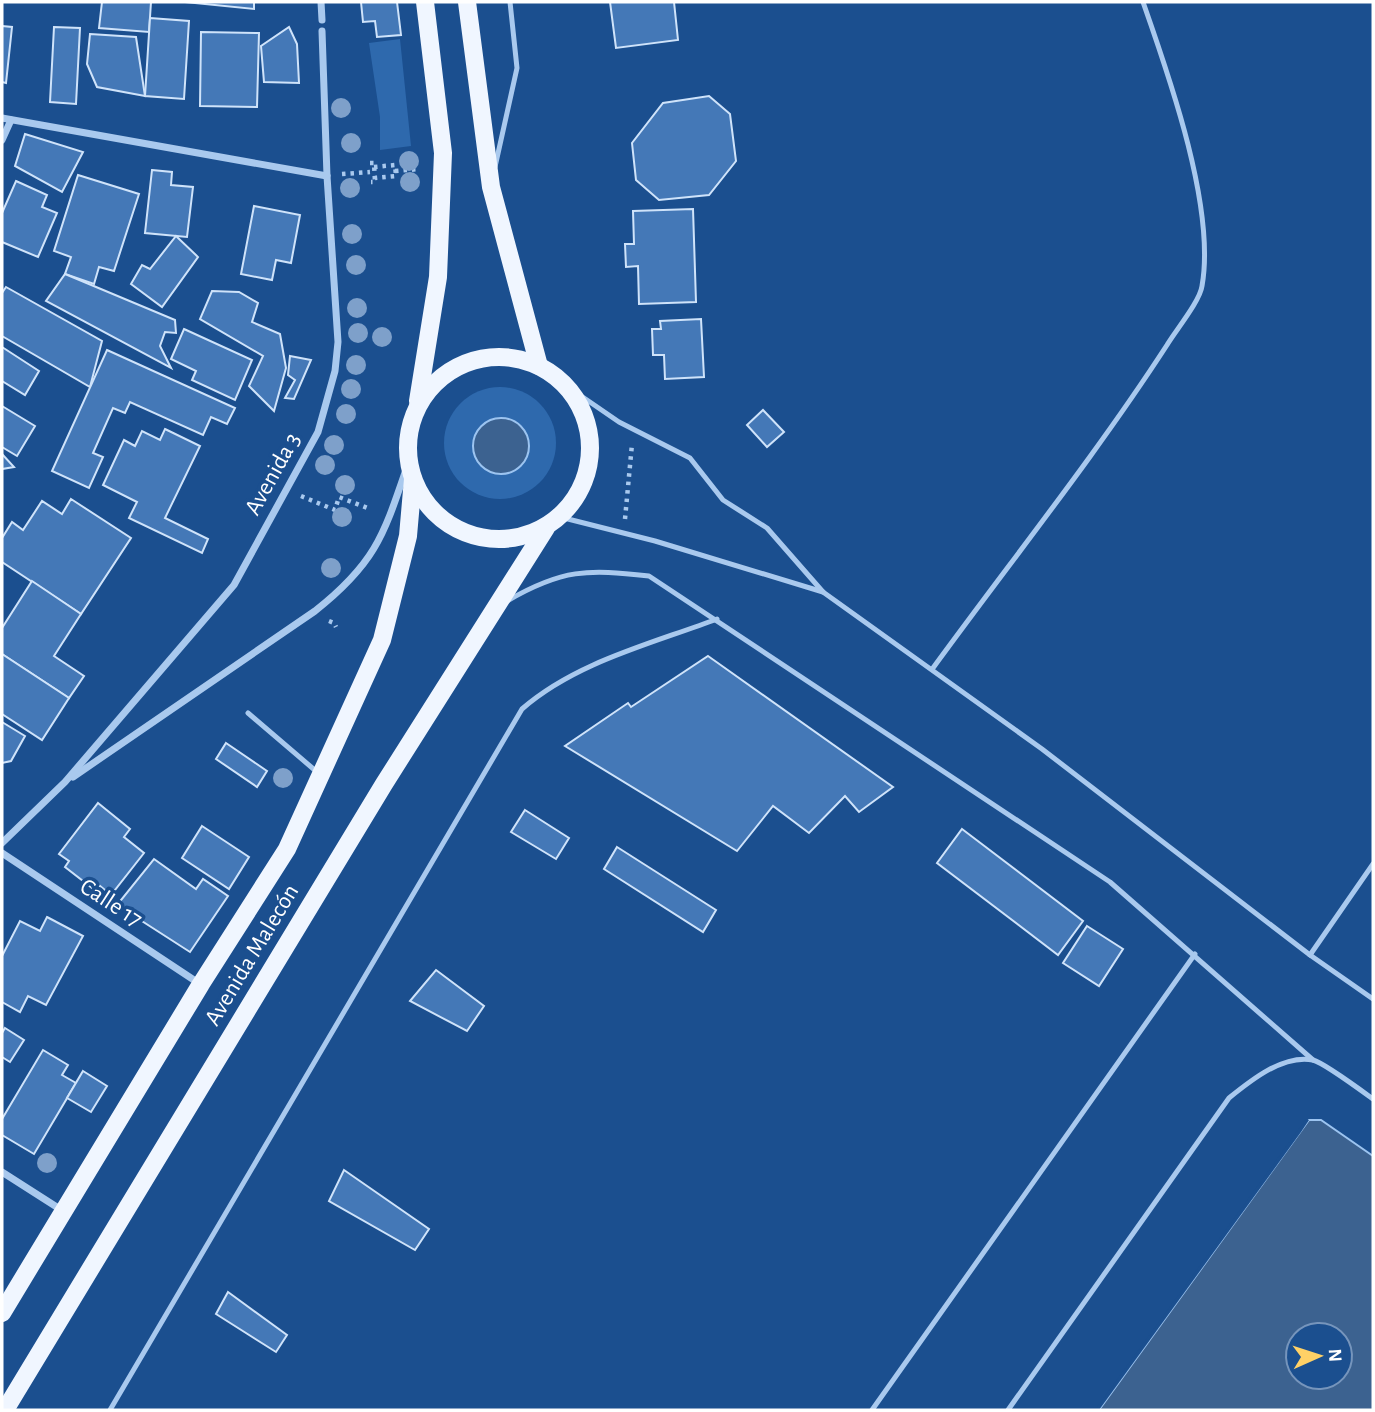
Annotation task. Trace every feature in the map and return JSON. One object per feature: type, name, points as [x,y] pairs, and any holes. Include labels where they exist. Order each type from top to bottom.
[{"type":"main road","points":[[417,408],[443,377],[460,365],[499,356],[539,366],[568,387],[587,423],[590,454],[584,484],[553,522],[525,537],[502,540],[479,538],[458,530],[431,508],[411,470],[410,433],[417,408],[438,277],[443,153],[425,2]]},
{"type":"main road","points":[[467,2],[491,187],[539,366]]},
{"type":"main road","name":"Avenida Malecón","points":[[2,1313],[201,984],[287,849],[382,640],[401,569],[411,470]]},
{"type":"main road","name":"Avenida Malecón","points":[[5,1410],[495,607],[553,522]]},
{"type":"street","points":[[321,2],[322,20]]},
{"type":"street","name":"Avenida 3","points":[[2,843],[65,782],[234,585],[318,432],[335,370],[338,342],[327,176],[322,31]]},
{"type":"street","points":[[2,118],[327,176]]},
{"type":"street","points":[[2,140],[11,120]]},
{"type":"street","points":[[65,782],[348,586],[384,534],[411,470]]},
{"type":"street","name":"Calle 17","points":[[2,853],[201,984]]},
{"type":"street","points":[[2,1172],[63,1211]]},
{"type":"lane","points":[[491,187],[517,68],[510,2]]},
{"type":"lane","points":[[933,668],[1149,372],[1202,289],[1205,245],[1199,200],[1173,90],[1143,2]]},
{"type":"lane","points":[[568,387],[633,429],[690,458],[723,500],[767,528],[823,592],[933,668],[1310,955],[1373,999]]},
{"type":"lane","points":[[553,522],[624,533],[823,592]]},
{"type":"lane","points":[[495,607],[538,583],[573,572],[606,571],[649,576],[1110,882],[1313,1060],[1373,1100]]},
{"type":"lane","points":[[110,1410],[522,709],[545,688],[577,671],[717,619]]},
{"type":"lane","points":[[248,713],[322,776]]},
{"type":"lane","points":[[1310,955],[1373,864]]},
{"type":"lane","points":[[872,1410],[1195,954]]},
{"type":"lane","points":[[1008,1410],[1229,1098],[1257,1074],[1282,1064],[1313,1060]]},
{"type":"path","points":[[370,163],[374,163],[374,167],[375,181],[371,182],[370,163]]},
{"type":"path","points":[[374,167],[395,165],[396,176],[375,178]]},
{"type":"path","points":[[395,171],[420,169]]},
{"type":"path","points":[[342,174],[370,172]]},
{"type":"path","points":[[624,533],[633,429]]},
{"type":"path","points":[[302,496],[335,510],[339,497],[370,509]]},
{"type":"path","points":[[328,622],[334,622],[335,627]]},
{"type":"shaded area","points":[[400,39],[411,146],[380,150],[380,117],[369,43]]},
{"type":"shaded area","points":[[500,387],[521,391],[540,403],[552,422],[556,443],[552,464],[540,483],[521,495],[500,499],[479,495],[460,483],[448,464],[444,443],[448,422],[460,403],[479,391]]},
{"type":"shaded area","points":[[501,418],[512,420],[521,426],[527,435],[527,457],[521,466],[512,472],[501,474],[490,472],[481,466],[475,457],[473,446],[475,435],[481,426],[490,420]]},
{"type":"shaded area","points":[[1309,1120],[1321,1120],[1373,1156],[1373,1410],[1099,1410]]},
{"type":"pier","points":[[1306,1119],[1309,1120],[1301,1132],[1099,1410],[1095,1410]]},
{"type":"building","points":[[102,2],[151,2],[149,32],[99,28]]},
{"type":"building","points":[[185,2],[254,2],[254,9]]},
{"type":"building","points":[[361,2],[397,2],[401,35],[377,37],[375,21],[363,22]]},
{"type":"building","points":[[610,2],[674,2],[678,40],[616,48]]},
{"type":"building","points":[[150,18],[189,21],[184,99],[145,96]]},
{"type":"building","points":[[2,26],[12,27],[6,83],[2,82]]},
{"type":"building","points":[[54,27],[80,28],[76,104],[50,102]]},
{"type":"building","points":[[289,27],[297,44],[299,83],[264,82],[261,46]]},
{"type":"building","points":[[201,32],[259,33],[257,107],[200,106]]},
{"type":"building","points":[[90,34],[136,37],[145,96],[97,87],[87,64]]},
{"type":"building","points":[[709,96],[730,114],[736,161],[709,195],[659,200],[636,180],[632,143],[663,103]]},
{"type":"building","points":[[25,134],[83,152],[62,192],[15,166]]},
{"type":"building","points":[[152,170],[172,172],[171,185],[193,187],[187,237],[145,233]]},
{"type":"building","points":[[78,175],[139,194],[114,271],[99,267],[94,284],[65,274],[71,257],[54,251]]},
{"type":"building","points":[[16,181],[47,195],[42,207],[57,213],[38,257],[2,242],[2,213]]},
{"type":"building","points":[[254,206],[300,215],[291,263],[276,260],[272,280],[241,274]]},
{"type":"building","points":[[693,209],[696,302],[639,304],[638,266],[626,267],[625,244],[634,244],[633,211]]},
{"type":"building","points":[[176,236],[198,257],[162,307],[131,284],[142,265],[150,269]]},
{"type":"building","points":[[65,274],[175,320],[176,333],[165,332],[160,346],[171,368],[46,301]]},
{"type":"building","points":[[6,287],[102,341],[90,387],[2,336],[2,293]]},
{"type":"building","points":[[212,291],[239,292],[258,303],[252,322],[280,334],[286,368],[274,411],[249,386],[263,356],[200,319]]},
{"type":"building","points":[[701,319],[704,377],[665,379],[664,355],[653,355],[652,329],[661,329],[660,321]]},
{"type":"building","points":[[184,329],[252,360],[235,400],[192,380],[196,371],[171,359]]},
{"type":"building","points":[[2,347],[39,371],[25,395],[2,381]]},
{"type":"building","points":[[107,350],[235,408],[227,424],[211,417],[203,435],[130,402],[125,413],[113,408],[93,453],[103,457],[89,488],[52,471]]},
{"type":"building","points":[[290,356],[311,360],[294,399],[285,398],[295,380],[288,375]]},
{"type":"building","points":[[2,406],[35,426],[17,456],[2,447]]},
{"type":"building","points":[[763,410],[784,432],[767,447],[747,425]]},
{"type":"building","points":[[165,429],[200,446],[165,518],[208,539],[202,553],[129,518],[137,502],[103,485],[124,440],[135,446],[142,431],[160,440]]},
{"type":"building","points":[[2,454],[14,467],[2,469]]},
{"type":"building","points":[[71,499],[131,538],[81,614],[2,562],[2,538],[12,522],[23,530],[42,501],[62,514]]},
{"type":"building","points":[[32,581],[81,614],[54,656],[84,676],[69,698],[2,654],[2,628]]},
{"type":"building","points":[[2,654],[69,698],[42,740],[2,714]]},
{"type":"building","points":[[708,656],[893,787],[859,812],[845,796],[809,833],[773,806],[737,851],[565,746],[628,703],[631,707]]},
{"type":"building","points":[[2,722],[25,736],[11,761],[2,763]]},
{"type":"building","points":[[226,743],[267,771],[257,787],[216,759]]},
{"type":"building","points":[[98,803],[130,829],[124,837],[144,853],[111,895],[100,886],[96,891],[65,867],[69,861],[59,854]]},
{"type":"building","points":[[525,810],[569,838],[556,859],[511,832]]},
{"type":"building","points":[[202,826],[249,857],[229,889],[182,858]]},
{"type":"building","points":[[962,829],[1083,921],[1058,955],[937,863]]},
{"type":"building","points":[[617,847],[716,910],[703,932],[604,869]]},
{"type":"building","points":[[154,859],[196,889],[203,879],[228,896],[190,952],[117,905]]},
{"type":"building","points":[[47,917],[83,936],[46,1005],[28,996],[20,1012],[2,1002],[2,956],[20,921],[40,931]]},
{"type":"building","points":[[1087,926],[1123,949],[1099,986],[1063,963]]},
{"type":"building","points":[[436,970],[484,1006],[467,1031],[410,1001]]},
{"type":"building","points":[[5,1028],[24,1040],[10,1062],[2,1057],[2,1033]]},
{"type":"building","points":[[43,1050],[68,1065],[62,1075],[76,1083],[34,1154],[2,1135],[2,1119]]},
{"type":"building","points":[[83,1071],[107,1086],[91,1112],[67,1098]]},
{"type":"building","points":[[344,1170],[429,1229],[415,1250],[329,1201]]},
{"type":"building","points":[[228,1292],[287,1335],[276,1352],[216,1314]]}]
